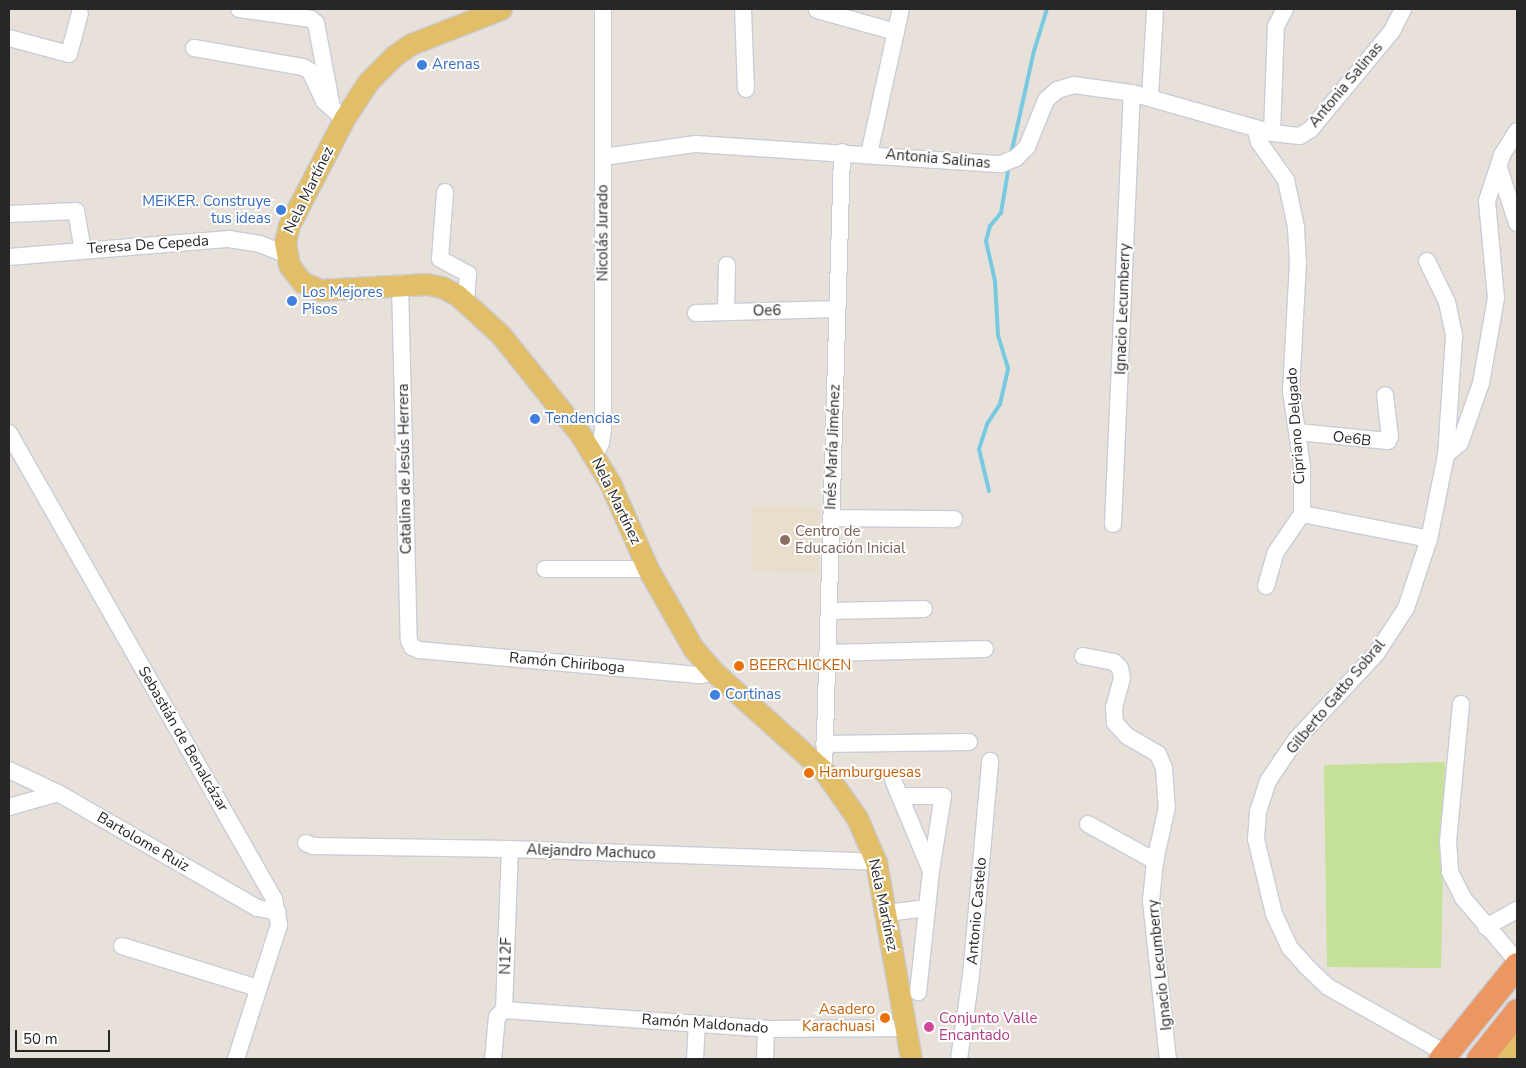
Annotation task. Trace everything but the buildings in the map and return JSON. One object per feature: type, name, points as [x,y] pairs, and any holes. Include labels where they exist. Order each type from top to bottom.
[{"type":"highway","points":[[1443,1056],[1517,963]]},
{"type":"highway","points":[[1479,1059],[1517,1011]]},
{"type":"main road","name":"Nela Martínez","points":[[501,9],[432,34],[394,56],[338,113],[289,224],[285,254],[302,282],[320,290],[400,284],[442,287],[466,301],[500,334],[595,455],[648,569],[681,630],[714,672],[824,771],[857,818],[876,862],[887,913],[911,1059]]},
{"type":"main road","points":[[1505,1059],[1517,1043]]},
{"type":"street","points":[[238,9],[311,19],[316,23],[338,113]]},
{"type":"street","name":"Nicolás Jurado","points":[[595,455],[602,443],[603,9]]},
{"type":"street","points":[[744,9],[746,89]]},
{"type":"street","points":[[868,154],[902,9]]},
{"type":"street","points":[[1150,97],[1155,9]]},
{"type":"street","points":[[1272,133],[1276,26],[1285,9]]},
{"type":"street","name":"Antonia Salinas","points":[[604,157],[696,144],[842,152],[1001,164],[1016,158],[1026,147],[1046,100],[1057,90],[1074,85],[1150,97],[1272,133],[1300,136],[1311,129],[1392,31],[1403,9]]},
{"type":"street","points":[[818,10],[896,32]]},
{"type":"street","points":[[9,38],[69,54],[80,13]]},
{"type":"street","points":[[194,48],[303,67],[310,71],[318,94],[338,113]]},
{"type":"street","name":"Ignacio Lecumberry","points":[[1113,524],[1132,93]]},
{"type":"street","name":"Cipriano Delgado","points":[[1255,128],[1259,142],[1286,180],[1291,194],[1298,262],[1291,391],[1298,432],[1302,514]]},
{"type":"street","points":[[1446,455],[1460,443],[1481,383],[1496,298],[1487,201],[1502,155],[1517,130]]},
{"type":"street","name":"Inés María Jiménez","points":[[824,771],[842,152]]},
{"type":"street","points":[[1499,168],[1517,223]]},
{"type":"street","points":[[445,192],[440,260],[468,274],[466,301]]},
{"type":"street","points":[[9,214],[76,210],[83,250]]},
{"type":"street","name":"Teresa De Cepeda","points":[[9,257],[229,239],[260,244],[285,254]]},
{"type":"street","name":"Gilberto Gatto Sobral","points":[[1427,261],[1447,302],[1454,336],[1446,455],[1429,539],[1406,608],[1376,654],[1295,741],[1268,781],[1258,811],[1256,839],[1274,914],[1290,948],[1328,988],[1443,1056]]},
{"type":"street","points":[[726,312],[727,265]]},
{"type":"street","name":"Catalina de Jesús Herrera","points":[[400,284],[409,641],[419,650]]},
{"type":"street","name":"Oe6","points":[[696,312],[838,309]]},
{"type":"street","name":"Oe6B","points":[[1298,432],[1388,441],[1390,437],[1385,395]]},
{"type":"street","name":"Sebastián de Benalcázar","points":[[9,433],[274,898],[279,925],[236,1059]]},
{"type":"street","points":[[1266,586],[1276,552],[1302,514],[1429,539]]},
{"type":"street","points":[[831,518],[954,519]]},
{"type":"street","points":[[545,569],[648,569]]},
{"type":"street","points":[[828,611],[924,609]]},
{"type":"street","points":[[828,653],[985,649]]},
{"type":"street","name":"Ramón Chiriboga","points":[[419,650],[702,675],[714,672]]},
{"type":"street","name":"Ignacio Lecumberry","points":[[1083,656],[1114,662],[1120,668],[1122,678],[1114,708],[1115,723],[1127,736],[1158,754],[1164,768],[1167,808],[1155,861],[1151,901],[1168,1059]]},
{"type":"street","points":[[1461,704],[1448,841],[1450,872],[1463,898],[1517,963]]},
{"type":"street","points":[[824,744],[969,742]]},
{"type":"street","name":"Antonio Castelo","points":[[959,1059],[971,976],[990,762]]},
{"type":"street","name":"Bartolome Ruiz","points":[[9,770],[58,794],[257,908],[278,912]]},
{"type":"street","points":[[893,780],[931,871]]},
{"type":"street","points":[[9,807],[58,794]]},
{"type":"street","points":[[900,796],[943,796],[931,871],[918,992]]},
{"type":"street","points":[[1088,824],[1155,861]]},
{"type":"street","name":"Alejandro Machuco","points":[[306,843],[313,846],[510,849],[876,862]]},
{"type":"street","name":"N12F","points":[[494,1059],[497,1017],[504,1010],[510,849]]},
{"type":"street","points":[[887,913],[927,908]]},
{"type":"street","points":[[1486,927],[1517,910]]},
{"type":"street","points":[[122,946],[258,988]]},
{"type":"street","name":"Ramón Maldonado","points":[[504,1010],[766,1029],[907,1028]]},
{"type":"street","points":[[695,1059],[697,1024]]},
{"type":"street","points":[[765,1059],[766,1029]]},
{"type":"shaded area","name":"Centro de Educación Inicial","points":[[753,507],[819,508],[818,572],[752,571]]},
{"type":"green space","points":[[1445,762],[1441,968],[1327,967],[1324,765]]},
{"type":"waterway","points":[[1012,150],[1034,51],[1047,9]]},
{"type":"waterway","points":[[989,491],[979,449],[987,424],[1000,404],[1008,368],[998,335],[995,281],[986,241],[990,226],[1001,213],[1008,171]]},
{"type":"place","name":"Arenas","points":[[422,65]]},
{"type":"place","name":"MEiKER. Construye tus ideas","points":[[281,210]]},
{"type":"place","name":"Los Mejores Pisos","points":[[292,301]]},
{"type":"place","name":"Tendencias","points":[[535,419]]},
{"type":"place","name":"Centro de Educación Inicial","points":[[785,540]]},
{"type":"place","name":"BEERCHICKEN","points":[[739,666]]},
{"type":"place","name":"Cortinas","points":[[715,695]]},
{"type":"place","name":"Hamburguesas","points":[[809,773]]},
{"type":"place","name":"Asadero Karachuasi","points":[[885,1018]]},
{"type":"place","name":"Conjunto Valle Encantado","points":[[929,1027]]}]
